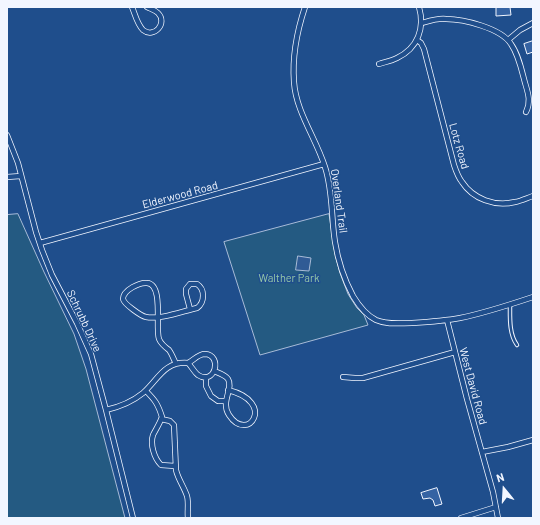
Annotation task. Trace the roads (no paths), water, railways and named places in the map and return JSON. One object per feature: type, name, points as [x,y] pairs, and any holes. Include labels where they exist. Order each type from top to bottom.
[{"type":"street","points":[[132,7],[139,24],[143,29],[146,32],[153,32],[160,28],[162,20],[159,14],[147,7]]},
{"type":"street","name":"Overland Trail","points":[[305,7],[296,44],[293,70],[295,89],[300,108],[319,149],[324,164],[329,187],[335,239],[340,262],[350,290],[356,302],[362,309],[376,320],[389,323],[415,323],[447,320]]},
{"type":"street","points":[[379,64],[403,55],[417,40],[422,23],[419,7]]},
{"type":"street","points":[[422,23],[446,19],[461,21],[494,30],[504,36],[517,55],[520,64],[531,103],[526,112]]},
{"type":"street","points":[[508,40],[520,30],[533,23]]},
{"type":"street","name":"Lotz Road","points":[[417,40],[421,43],[424,50],[454,164],[463,184],[479,198],[498,203],[510,204],[533,196]]},
{"type":"street","name":"Schrubb Drive","points":[[7,136],[18,163],[40,243],[52,275],[78,323],[95,368],[133,518]]},
{"type":"street","name":"Elderwood Road","points":[[40,243],[324,164]]},
{"type":"street","points":[[7,177],[22,176]]},
{"type":"street","points":[[176,364],[171,353],[159,339],[158,334],[158,318],[158,305],[152,284],[146,282],[140,283],[126,293],[123,299],[125,304],[142,315],[146,317],[158,318],[198,307],[202,302],[202,291],[197,284],[193,283],[186,289],[190,309]]},
{"type":"street","points":[[447,320],[480,313],[533,297]]},
{"type":"street","name":"West David Road","points":[[447,320],[498,518]]},
{"type":"street","points":[[343,377],[362,378],[455,352]]},
{"type":"street","points":[[106,410],[128,403],[135,399],[166,369],[182,362],[188,363],[200,355],[208,355],[214,360],[214,371],[206,377],[199,376],[188,363]]},
{"type":"street","points":[[214,371],[228,379],[229,385],[228,390],[226,401],[227,412],[237,424],[247,425],[254,418],[255,409],[249,400],[241,394],[228,390]]},
{"type":"street","points":[[206,377],[206,386],[211,396],[218,401],[226,401]]},
{"type":"street","points":[[146,390],[160,409],[161,419],[152,438],[157,460],[161,465],[175,466]]},
{"type":"street","points":[[161,419],[170,421],[174,425],[175,466],[186,495],[188,503],[188,518]]},
{"type":"street","points":[[482,452],[533,440]]},
{"type":"street","points":[[462,518],[496,507]]},
{"type":"lane","points":[[510,304],[510,323],[514,340],[517,345]]},
{"type":"park label","name":"Walther Park","points":[[289,278]]}]
